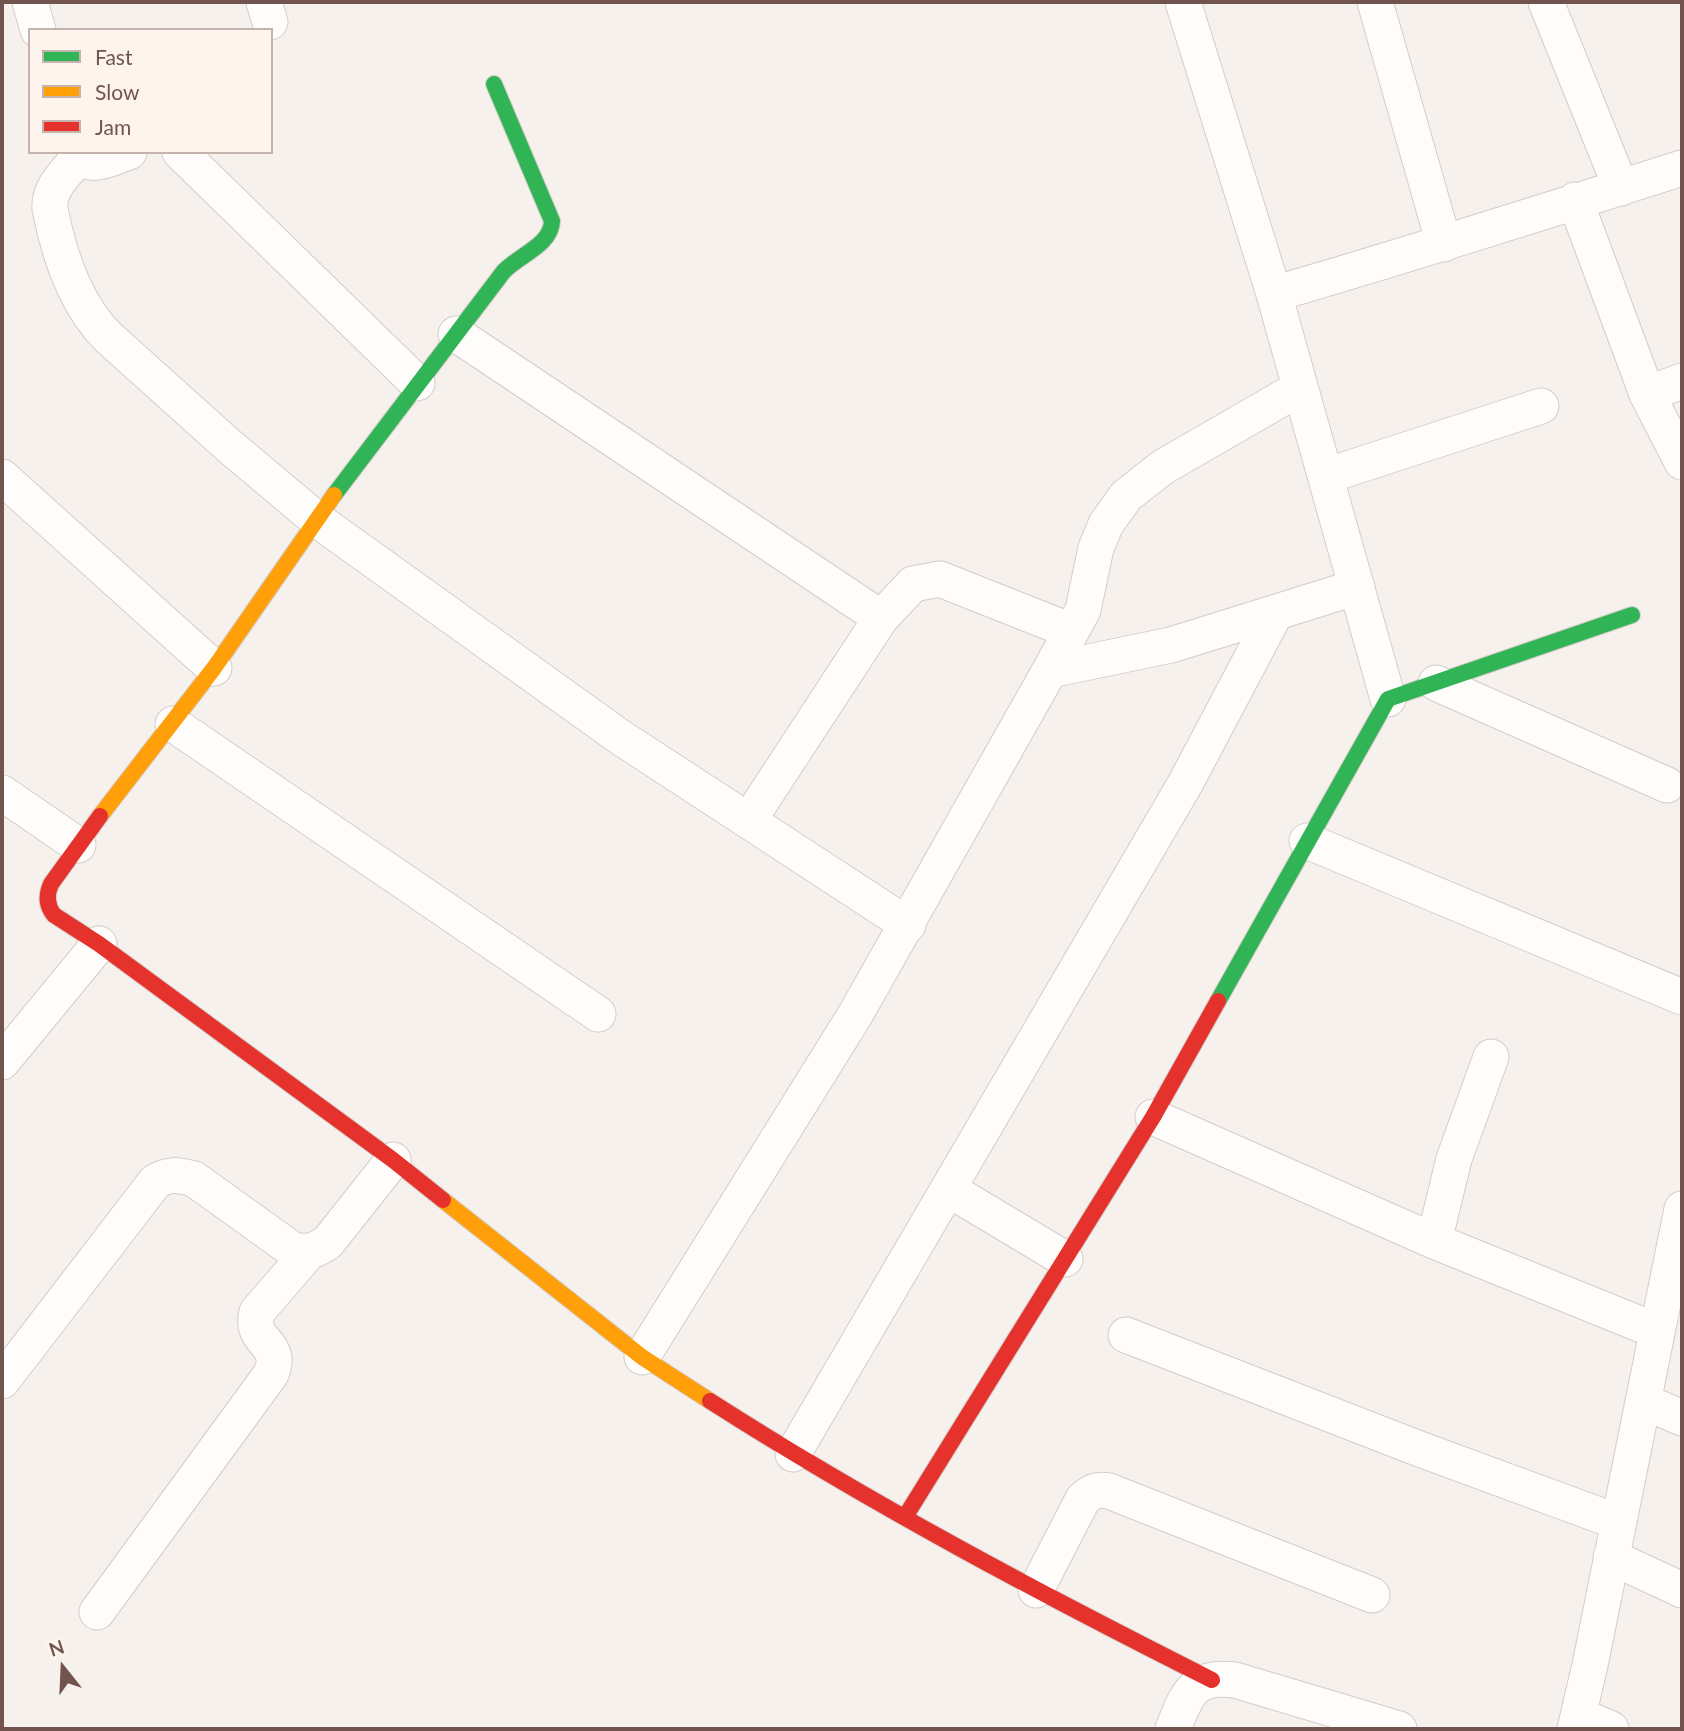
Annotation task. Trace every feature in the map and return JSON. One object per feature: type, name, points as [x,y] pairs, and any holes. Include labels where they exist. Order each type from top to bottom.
[{"type":"street","points":[[30,2],[37,28]]},
{"type":"street","points":[[1184,2],[1274,294],[1388,699]]},
{"type":"street","points":[[1376,2],[1444,244]]},
{"type":"street","points":[[1546,2],[1621,187]]},
{"type":"street","points":[[494,84],[543,198],[552,228],[548,238],[521,255],[504,271],[417,383],[316,519],[173,724],[78,845],[51,884],[47,894],[49,909],[393,1160],[642,1357],[793,1454],[1036,1590],[1212,1680]]},
{"type":"street","points":[[123,154],[95,164],[86,163],[76,155],[49,198],[71,279],[96,325],[316,519],[620,737],[908,925]]},
{"type":"street","points":[[182,154],[417,383]]},
{"type":"street","points":[[1274,294],[1444,244],[1682,168]]},
{"type":"street","points":[[1575,200],[1647,394],[1682,462]]},
{"type":"street","points":[[456,334],[881,618]]},
{"type":"street","points":[[1647,394],[1682,381]]},
{"type":"street","points":[[642,1357],[802,1104],[908,925],[1083,610],[1096,548],[1106,524],[1126,496],[1163,467],[1300,388]]},
{"type":"street","points":[[1326,476],[1541,406]]},
{"type":"street","points":[[2,477],[214,668]]},
{"type":"street","points":[[748,820],[881,618],[913,584],[940,579],[1071,631]]},
{"type":"street","points":[[1050,670],[1171,645],[1357,587]]},
{"type":"street","points":[[793,1454],[1185,784],[1276,612]]},
{"type":"street","points":[[905,1517],[1153,1117],[1388,699],[1632,615]]},
{"type":"street","points":[[1436,683],[1667,785]]},
{"type":"street","points":[[173,724],[598,1014]]},
{"type":"street","points":[[2,793],[78,845]]},
{"type":"street","points":[[1307,841],[1682,997]]},
{"type":"street","points":[[2,1062],[99,944]]},
{"type":"street","points":[[1434,1241],[1454,1159],[1491,1057]]},
{"type":"street","points":[[1153,1117],[1434,1241],[1657,1331]]},
{"type":"street","points":[[97,1612],[271,1374],[276,1363],[275,1357],[258,1333],[255,1320],[257,1312],[307,1253],[327,1242],[393,1160]]},
{"type":"street","points":[[2,1381],[155,1182],[166,1175],[194,1179],[293,1250],[307,1253]]},
{"type":"street","points":[[948,1189],[1065,1259]]},
{"type":"street","points":[[1611,1729],[1577,1722],[1680,1229]]},
{"type":"street","points":[[1126,1335],[1618,1522]]},
{"type":"street","points":[[1643,1401],[1682,1418]]},
{"type":"street","points":[[1036,1590],[1083,1499],[1090,1492],[1099,1489],[1110,1490],[1373,1595]]},
{"type":"street","points":[[1611,1557],[1682,1590]]},
{"type":"street","points":[[1173,1729],[1191,1690],[1204,1681],[1212,1680],[1235,1680],[1399,1729]]},
{"type":"traffic: fast","points":[[334,495],[504,271],[541,243],[550,229],[552,221],[494,84]]},
{"type":"traffic: fast","points":[[1218,1001],[1388,699],[1632,615]]},
{"type":"traffic: slow","points":[[100,816],[214,668],[334,495]]},
{"type":"traffic: slow","points":[[443,1200],[642,1357],[710,1401]]},
{"type":"traffic: jam","points":[[100,816],[51,884],[48,900],[54,915],[99,944],[393,1160],[443,1200]]},
{"type":"traffic: jam","points":[[905,1517],[1153,1117],[1218,1001]]},
{"type":"traffic: jam","points":[[710,1401],[894,1512],[1084,1615],[1212,1680]]}]
